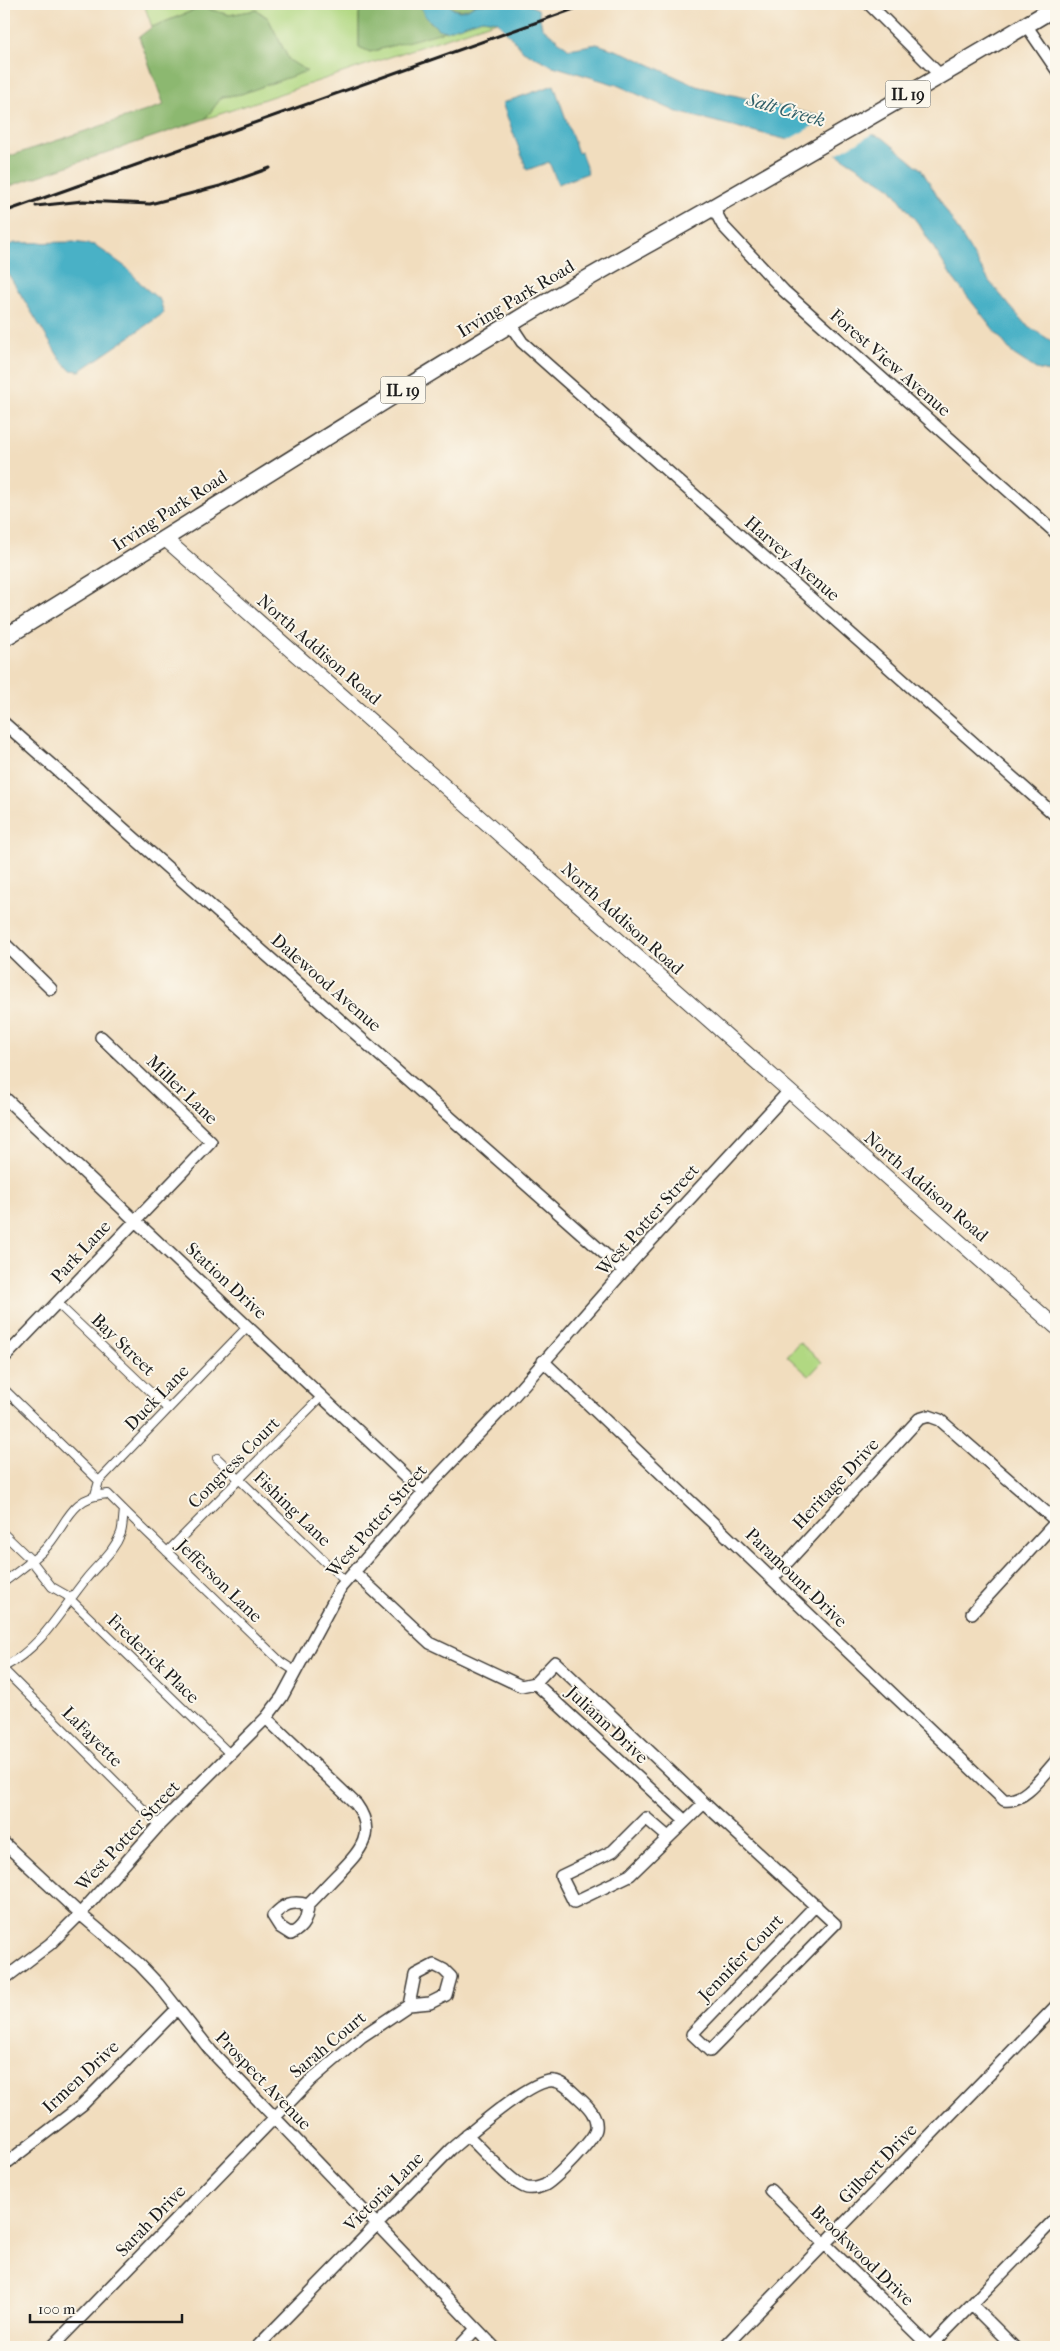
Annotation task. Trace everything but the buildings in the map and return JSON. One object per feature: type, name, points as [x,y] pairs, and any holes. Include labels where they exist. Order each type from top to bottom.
[{"type":"main road","name":"Irving Park Road","points":[[4,638],[293,456],[510,324],[713,208],[863,119],[941,76],[1056,7]]},
{"type":"street","points":[[870,4],[941,76]]},
{"type":"street","points":[[1026,25],[1056,68]]},
{"type":"street","name":"Forest View Avenue","points":[[713,208],[723,226],[796,302],[1056,533]]},
{"type":"street","name":"Harvey Avenue","points":[[510,324],[528,348],[1056,816]]},
{"type":"street","name":"North Addison Road","points":[[164,538],[1056,1327]]},
{"type":"street","name":"Dalewood Avenue","points":[[4,723],[624,1271]]},
{"type":"street","points":[[4,943],[51,989]]},
{"type":"street","name":"Miller Lane","points":[[101,1037],[211,1142],[184,1171]]},
{"type":"street","name":"West Potter Street","points":[[4,1979],[50,1944],[80,1914],[159,1825],[232,1755],[266,1718],[282,1697],[346,1582],[354,1572],[624,1271],[789,1092]]},
{"type":"street","name":"Station Drive","points":[[4,1097],[424,1493]]},
{"type":"street","name":"Park Lane","points":[[4,1358],[184,1171]]},
{"type":"street","name":"Bay Street","points":[[57,1303],[168,1409]]},
{"type":"street","name":"Duck Lane","points":[[99,1481],[248,1326]]},
{"type":"street","name":"Paramount Drive","points":[[543,1361],[1004,1800],[1012,1801],[1020,1797],[1056,1761]]},
{"type":"street","points":[[4,1389],[99,1481],[96,1495],[79,1502],[44,1550],[4,1582]]},
{"type":"street","name":"Congress Court","points":[[167,1552],[322,1396]]},
{"type":"street","name":"Heritage Drive","points":[[772,1579],[919,1419],[929,1416],[940,1420],[1056,1522]]},
{"type":"street","name":"Fishing Lane","points":[[217,1458],[346,1582]]},
{"type":"street","name":"Jefferson Lane","points":[[96,1495],[108,1494],[281,1662],[295,1671]]},
{"type":"street","points":[[4,1669],[42,1638],[72,1601],[86,1579],[112,1549],[121,1532],[124,1510]]},
{"type":"street","points":[[972,1613],[1056,1522]]},
{"type":"street","name":"Frederick Place","points":[[4,1534],[31,1560],[52,1587],[66,1594],[232,1755]]},
{"type":"street","points":[[354,1572],[430,1643],[521,1686],[535,1683],[556,1662],[704,1803],[816,1905]]},
{"type":"street","name":"LaFayette","points":[[4,1669],[159,1825]]},
{"type":"street","name":"Juliann Drive","points":[[535,1683],[684,1820]]},
{"type":"street","points":[[266,1718],[356,1804],[365,1819],[366,1836],[362,1847],[308,1905]]},
{"type":"street","points":[[668,1837],[646,1818],[612,1851],[562,1876],[574,1902],[630,1875],[668,1837],[684,1820],[704,1803]]},
{"type":"street","name":"Prospect Avenue","points":[[4,1843],[80,1914],[139,1964],[158,1984],[210,2051],[494,2347]]},
{"type":"street","name":"Jennifer Court","points":[[816,1905],[835,1924],[710,2051],[692,2034],[816,1905]]},
{"type":"street","name":"Sarah Court","points":[[274,2118],[312,2079],[361,2037],[409,2005]]},
{"type":"street","name":"Gilbert Drive","points":[[724,2347],[1056,2006]]},
{"type":"street","name":"Irmen Drive","points":[[4,2165],[82,2105],[177,2009]]},
{"type":"street","name":"Victoria Lane","points":[[256,2347],[376,2224],[467,2135],[532,2088],[540,2083],[552,2080],[567,2087],[589,2107],[594,2115],[596,2127],[592,2138],[549,2182],[533,2188],[518,2184],[467,2135]]},
{"type":"street","name":"Sarah Drive","points":[[52,2347],[274,2118]]},
{"type":"street","name":"Brookwood Drive","points":[[770,2190],[930,2347]]},
{"type":"street","points":[[930,2347],[1056,2218]]},
{"type":"street","points":[[972,2306],[1014,2347]]},
{"type":"street","points":[[459,2347],[476,2329]]},
{"type":"green space","points":[[144,4],[369,4],[368,7],[359,13],[359,47],[370,52],[482,19],[497,21],[205,119],[222,97],[241,94],[306,71],[289,60],[268,18],[257,10],[229,15],[202,7],[152,27]]},
{"type":"green space","points":[[369,4],[419,4],[426,17],[433,24],[446,31],[370,52],[359,47],[359,13],[364,6],[368,7]]},
{"type":"green space","points":[[448,4],[476,4],[469,8],[458,10]]},
{"type":"green space","points":[[202,7],[229,15],[256,10],[268,18],[289,60],[307,71],[241,94],[222,97],[205,119],[4,188],[4,158],[164,105],[139,37],[152,27]]},
{"type":"green space","points":[[799,1342],[822,1362],[809,1376],[787,1356]]},
{"type":"water","name":"Salt Creek","points":[[419,4],[448,4],[453,9],[460,11],[476,4],[527,4],[538,9],[542,27],[569,49],[597,44],[627,54],[696,86],[819,116],[883,138],[921,169],[989,281],[1025,324],[1056,344],[1056,374],[1036,369],[1013,354],[952,277],[920,226],[891,188],[832,151],[677,112],[617,85],[553,66],[523,51],[497,21],[482,19],[446,31],[438,29],[425,16]]},
{"type":"water","points":[[554,85],[578,153],[581,152],[588,173],[558,184],[549,162],[527,170],[502,103]]},
{"type":"water","points":[[73,242],[95,245],[127,268],[144,287],[160,300],[164,313],[80,371],[70,370],[60,359],[4,267],[4,247],[15,243]]},
{"type":"pier","points":[[829,117],[875,133],[834,155],[786,141]]},
{"type":"railway","points":[[4,212],[588,4]]},
{"type":"railway","points":[[36,206],[83,201],[150,204],[220,186],[270,168]]}]
